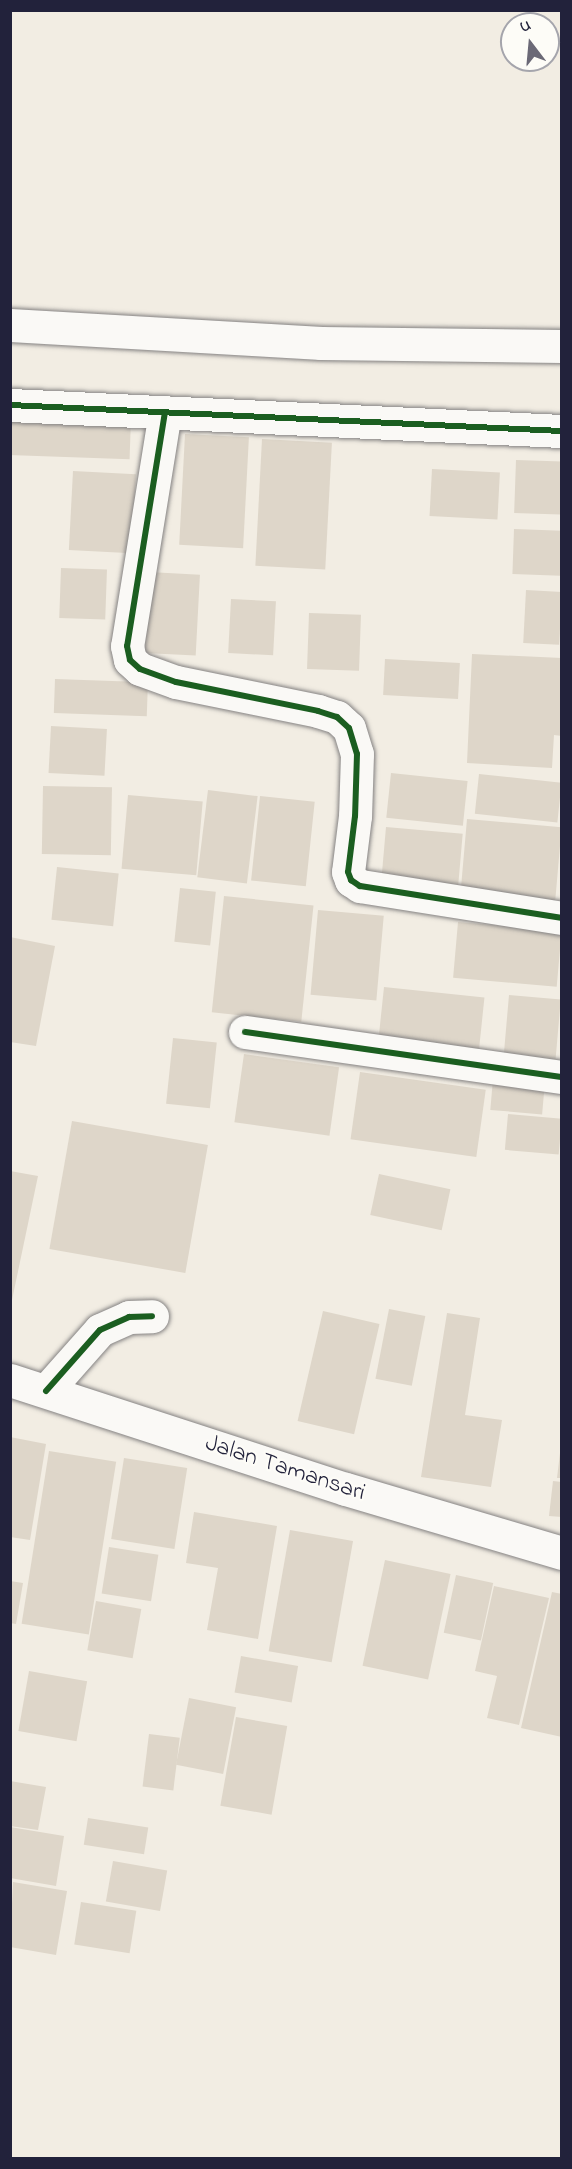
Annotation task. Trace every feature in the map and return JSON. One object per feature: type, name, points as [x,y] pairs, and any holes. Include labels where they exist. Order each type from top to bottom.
[{"type":"street","points":[[10,325],[321,343],[561,346]]},
{"type":"street","points":[[10,405],[561,431]]},
{"type":"street","points":[[165,412],[127,646],[130,660],[140,669],[176,682],[318,711],[337,717],[350,728],[357,754],[355,816],[348,872],[351,880],[360,886],[561,918]]},
{"type":"street","points":[[245,1032],[561,1077]]},
{"type":"street","points":[[46,1391],[100,1330],[129,1317],[152,1316]]},
{"type":"street","name":"Jalan Tamansari","points":[[10,1380],[346,1489],[561,1553]]},
{"type":"building","points":[[10,416],[131,420],[130,459],[10,455]]},
{"type":"building","points":[[185,434],[249,437],[243,548],[179,545]]},
{"type":"building","points":[[262,439],[332,443],[325,569],[255,566]]},
{"type":"building","points":[[516,460],[562,462],[560,515],[514,513]]},
{"type":"building","points":[[432,469],[500,473],[497,519],[430,516]]},
{"type":"building","points":[[73,471],[136,474],[132,553],[69,550]]},
{"type":"building","points":[[514,529],[562,531],[560,576],[512,574]]},
{"type":"building","points":[[61,568],[107,570],[105,620],[59,618]]},
{"type":"building","points":[[149,572],[200,575],[196,656],[145,653]]},
{"type":"building","points":[[526,590],[562,592],[559,645],[523,643]]},
{"type":"building","points":[[231,599],[276,601],[273,655],[228,653]]},
{"type":"building","points":[[309,613],[361,615],[359,671],[307,669]]},
{"type":"building","points":[[472,654],[562,658],[562,736],[554,735],[552,768],[467,763]]},
{"type":"building","points":[[385,659],[460,663],[458,699],[383,695]]},
{"type":"building","points":[[55,679],[148,682],[147,716],[54,713]]},
{"type":"building","points":[[51,726],[107,729],[104,776],[49,773]]},
{"type":"building","points":[[391,773],[468,781],[463,826],[386,818]]},
{"type":"building","points":[[479,774],[562,783],[557,822],[475,814]]},
{"type":"building","points":[[43,786],[112,787],[111,855],[42,854]]},
{"type":"building","points":[[208,790],[258,796],[247,883],[197,877]]},
{"type":"building","points":[[128,795],[203,802],[196,875],[122,869]]},
{"type":"building","points":[[260,796],[315,802],[306,886],[251,881]]},
{"type":"building","points":[[467,819],[562,827],[555,903],[460,895]]},
{"type":"building","points":[[386,827],[463,834],[458,885],[382,878]]},
{"type":"building","points":[[57,867],[119,873],[113,926],[51,920]]},
{"type":"building","points":[[180,888],[216,892],[210,945],[174,942]]},
{"type":"building","points":[[224,896],[314,905],[301,1022],[212,1012]]},
{"type":"building","points":[[318,910],[384,916],[376,1000],[311,995]]},
{"type":"building","points":[[458,922],[562,931],[557,987],[453,978]]},
{"type":"building","points":[[10,937],[55,946],[36,1046],[10,1042]]},
{"type":"building","points":[[384,987],[484,998],[479,1052],[378,1042]]},
{"type":"building","points":[[509,995],[561,1000],[556,1059],[504,1055]]},
{"type":"building","points":[[173,1038],[217,1043],[210,1108],[166,1104]]},
{"type":"building","points":[[244,1054],[339,1067],[329,1136],[234,1122]]},
{"type":"building","points":[[360,1072],[486,1090],[476,1157],[351,1139]]},
{"type":"building","points":[[493,1079],[545,1084],[542,1114],[490,1110]]},
{"type":"building","points":[[508,1114],[562,1119],[559,1155],[505,1150]]},
{"type":"building","points":[[72,1121],[208,1145],[185,1273],[49,1249]]},
{"type":"building","points":[[10,1171],[38,1176],[12,1300],[10,1300]]},
{"type":"building","points":[[379,1174],[450,1189],[442,1230],[370,1215]]},
{"type":"building","points":[[389,1309],[425,1316],[412,1386],[375,1379]]},
{"type":"building","points":[[323,1311],[380,1324],[354,1434],[298,1421]]},
{"type":"building","points":[[447,1313],[480,1318],[465,1415],[502,1420],[491,1487],[421,1477]]},
{"type":"building","points":[[10,1437],[46,1444],[30,1540],[10,1537]]},
{"type":"building","points":[[49,1451],[116,1462],[89,1634],[22,1624]]},
{"type":"building","points":[[560,1453],[562,1453],[562,1478],[557,1478]]},
{"type":"building","points":[[124,1458],[187,1468],[174,1549],[111,1539]]},
{"type":"building","points":[[553,1481],[562,1482],[562,1517],[549,1516]]},
{"type":"building","points":[[194,1512],[277,1526],[258,1639],[207,1630],[218,1568],[186,1563]]},
{"type":"building","points":[[290,1530],[353,1541],[332,1662],[269,1651]]},
{"type":"building","points":[[109,1547],[158,1555],[151,1601],[102,1593]]},
{"type":"building","points":[[385,1560],[451,1574],[428,1680],[363,1666]]},
{"type":"building","points":[[456,1575],[493,1583],[481,1641],[444,1633]]},
{"type":"building","points":[[10,1581],[23,1583],[16,1624],[10,1623]]},
{"type":"building","points":[[494,1586],[549,1598],[519,1725],[487,1718],[497,1676],[475,1671]]},
{"type":"building","points":[[552,1592],[562,1594],[562,1737],[521,1728]]},
{"type":"building","points":[[96,1601],[141,1609],[133,1658],[87,1650]]},
{"type":"building","points":[[241,1656],[298,1666],[292,1703],[235,1692]]},
{"type":"building","points":[[29,1671],[87,1681],[77,1741],[18,1731]]},
{"type":"building","points":[[189,1698],[236,1707],[223,1774],[176,1765]]},
{"type":"building","points":[[236,1717],[287,1726],[272,1815],[220,1806]]},
{"type":"building","points":[[149,1734],[180,1738],[173,1790],[143,1787]]},
{"type":"building","points":[[10,1781],[46,1787],[38,1830],[10,1826]]},
{"type":"building","points":[[88,1818],[148,1828],[144,1854],[84,1845]]},
{"type":"building","points":[[10,1827],[64,1836],[56,1886],[10,1878]]},
{"type":"building","points":[[113,1861],[167,1871],[160,1911],[106,1901]]},
{"type":"building","points":[[13,1882],[67,1891],[56,1955],[10,1947]]},
{"type":"building","points":[[81,1902],[136,1911],[130,1953],[74,1944]]},
{"type":"cycle path","points":[[10,405],[562,431]]},
{"type":"cycle path","points":[[165,412],[127,646],[130,660],[140,669],[176,682],[318,711],[337,717],[349,728],[357,754],[355,816],[348,872],[351,880],[360,886],[562,918]]},
{"type":"cycle path","points":[[245,1032],[562,1077]]},
{"type":"cycle path","points":[[46,1391],[100,1330],[129,1317],[152,1316]]}]
